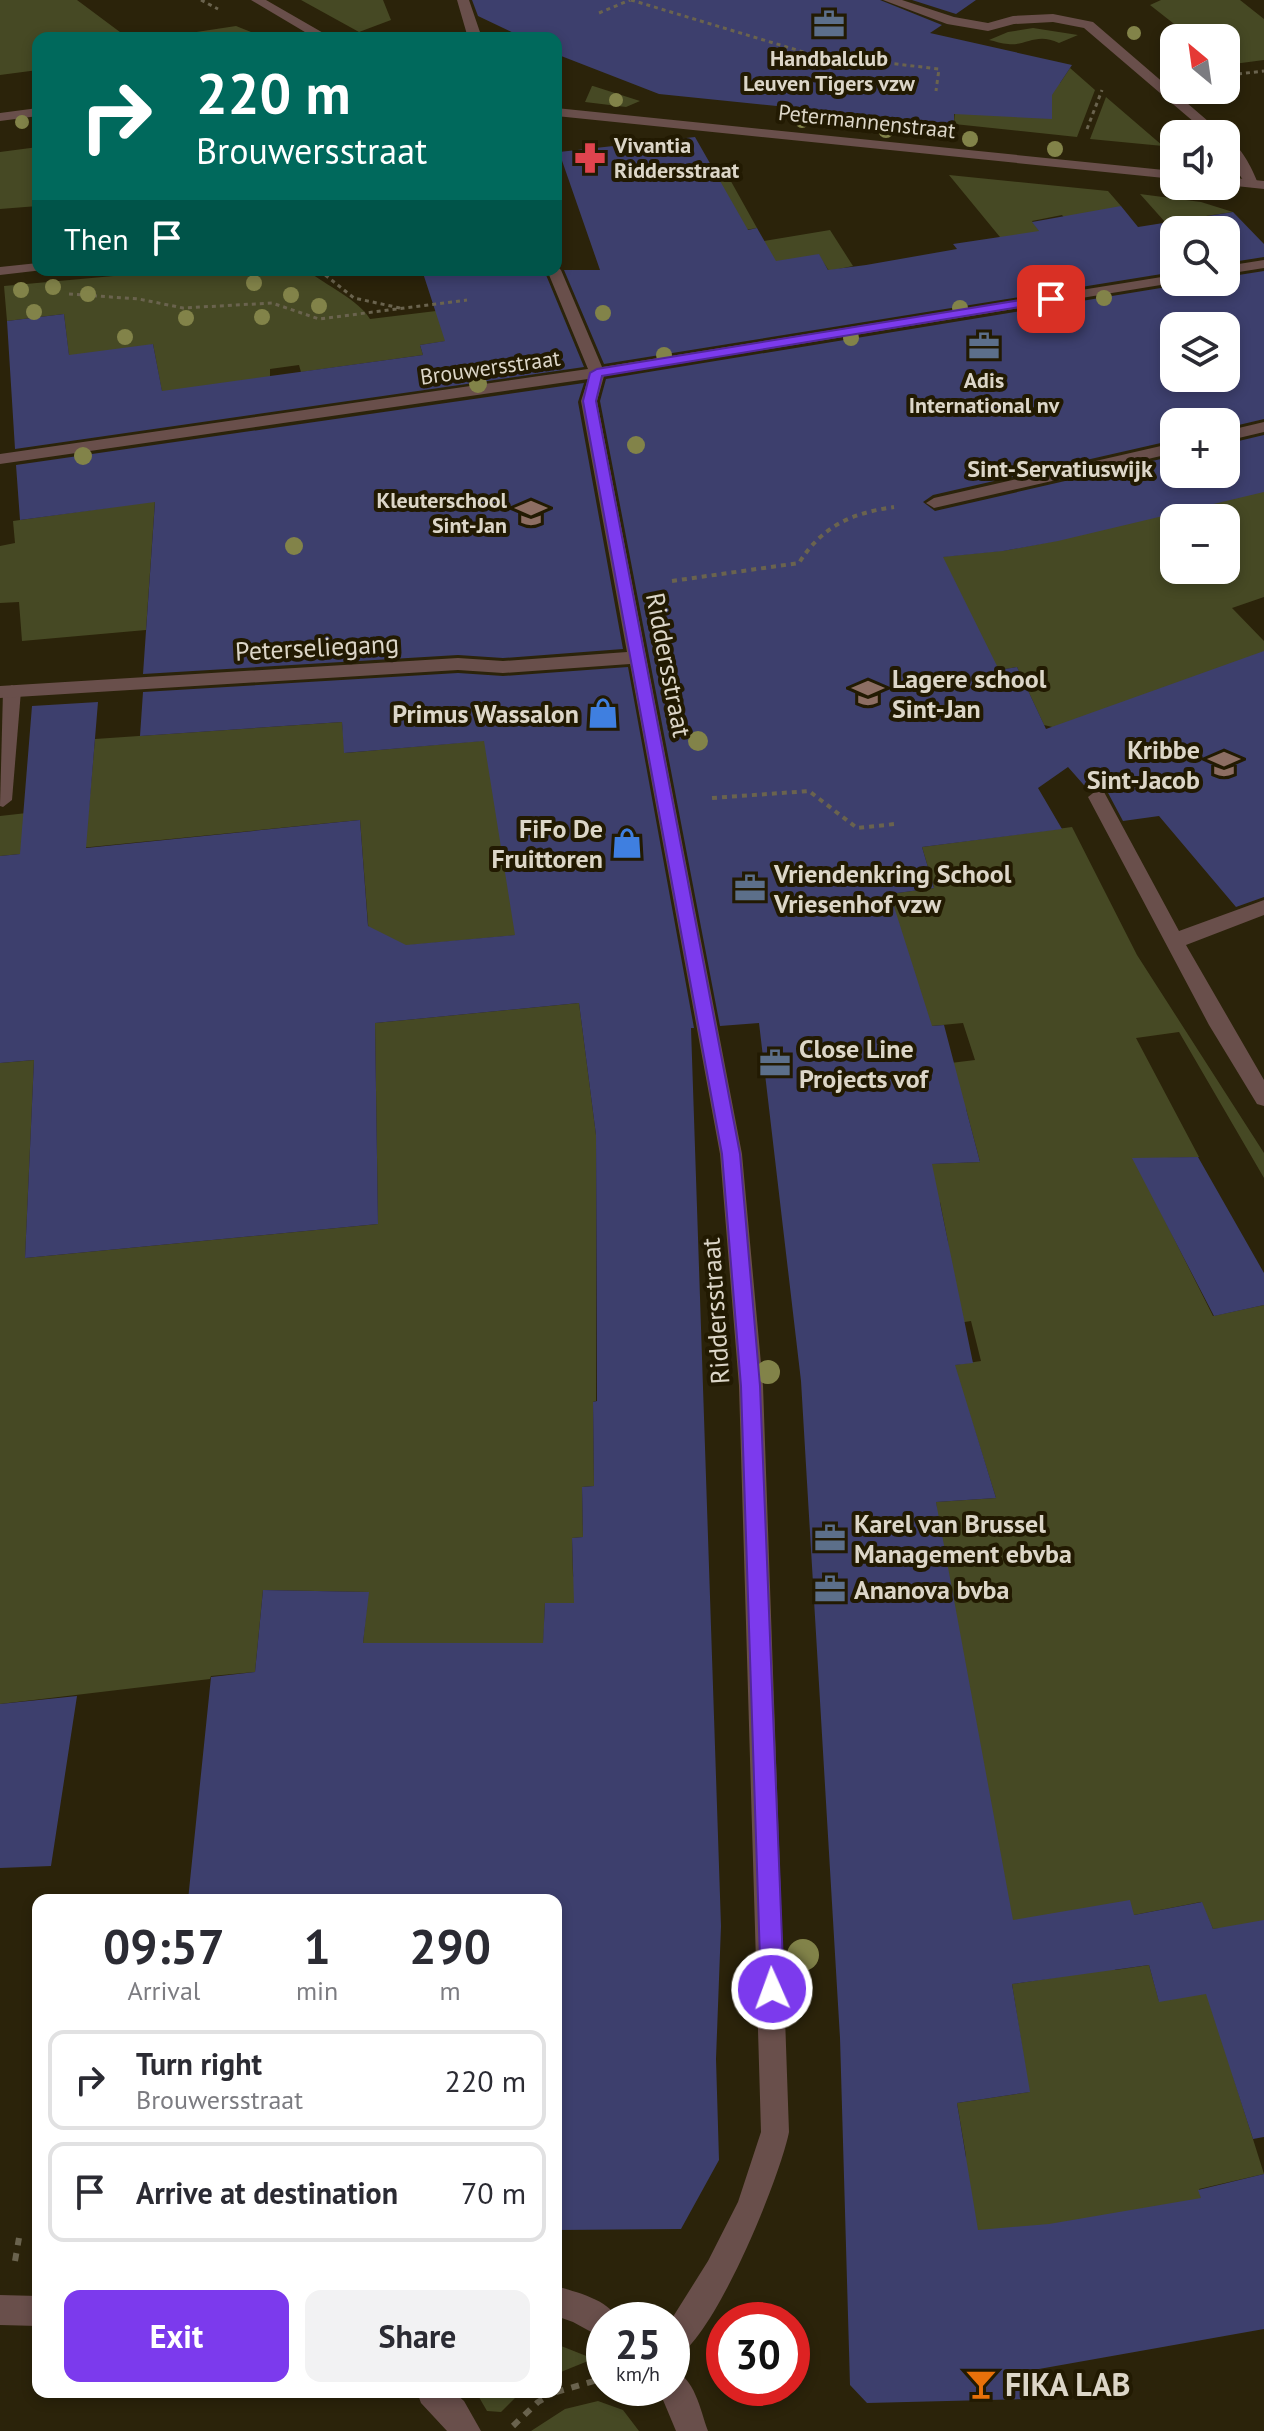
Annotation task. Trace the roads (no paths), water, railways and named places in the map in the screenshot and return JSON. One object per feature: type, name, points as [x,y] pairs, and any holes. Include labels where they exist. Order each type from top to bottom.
[{"type":"street","points":[[257,0],[314,32]]},
{"type":"street","points":[[463,0],[473,32]]},
{"type":"street","points":[[889,0],[952,21],[988,27],[1013,20],[1053,18],[1088,25],[1200,120]]},
{"type":"street","points":[[0,117],[32,113]]},
{"type":"street","name":"Petermannenstraat","points":[[562,113],[1160,174]]},
{"type":"street","points":[[1240,160],[1257,184]]},
{"type":"street","points":[[1240,268],[1264,264]]},
{"type":"street","points":[[0,271],[32,268]]},
{"type":"street","points":[[557,276],[597,373]]},
{"type":"street","name":"Brouwersstraat","points":[[0,459],[597,373],[1160,281]]},
{"type":"street","name":"Riddersstraat","points":[[597,373],[589,401],[731,1154],[751,1386],[776,2119],[774,2146],[764,2178],[690,2320]]},
{"type":"street","points":[[1240,433],[1264,427]]},
{"type":"street","points":[[934,503],[1160,451]]},
{"type":"street","name":"Peterseliegang","points":[[6,691],[458,664],[503,667],[637,657]]},
{"type":"street","points":[[3,800],[6,691]]},
{"type":"street","points":[[1097,797],[1216,1019],[1264,1098]]},
{"type":"street","points":[[1174,941],[1264,907]]},
{"type":"street","points":[[562,2303],[586,2312]]},
{"type":"street","points":[[0,2310],[32,2311]]},
{"type":"street","points":[[438,2398],[453,2412],[465,2431]]},
{"type":"street","points":[[684,2406],[692,2431]]},
{"type":"place","name":"Handbalclub Leuven Tigers vzw","points":[[829,24]]},
{"type":"place","name":"Vivantia Riddersstraat","points":[[590,158]]},
{"type":"place","name":"Adis International nv","points":[[984,346]]},
{"type":"place","name":"Kleuterschool Sint-Jan","points":[[531,513]]},
{"type":"place","name":"Lagere school Sint-Jan","points":[[868,693]]},
{"type":"place","name":"Primus Wassalon","points":[[603,713]]},
{"type":"place","name":"Kribbe Sint-Jacob","points":[[1224,764]]},
{"type":"place","name":"FiFo De Fruittoren","points":[[627,843]]},
{"type":"place","name":"Vriendenkring School Vriesenhof vzw","points":[[750,888]]},
{"type":"place","name":"Close Line Projects vof","points":[[775,1063]]},
{"type":"place","name":"Karel van Brussel Management ebvba","points":[[830,1538]]},
{"type":"place","name":"Ananova bvba","points":[[830,1589]]},
{"type":"place","name":"FIKA LAB","points":[[981,2384]]},
{"type":"district","name":"Sint-Servatiuswijk","points":[[1060,468]]}]
